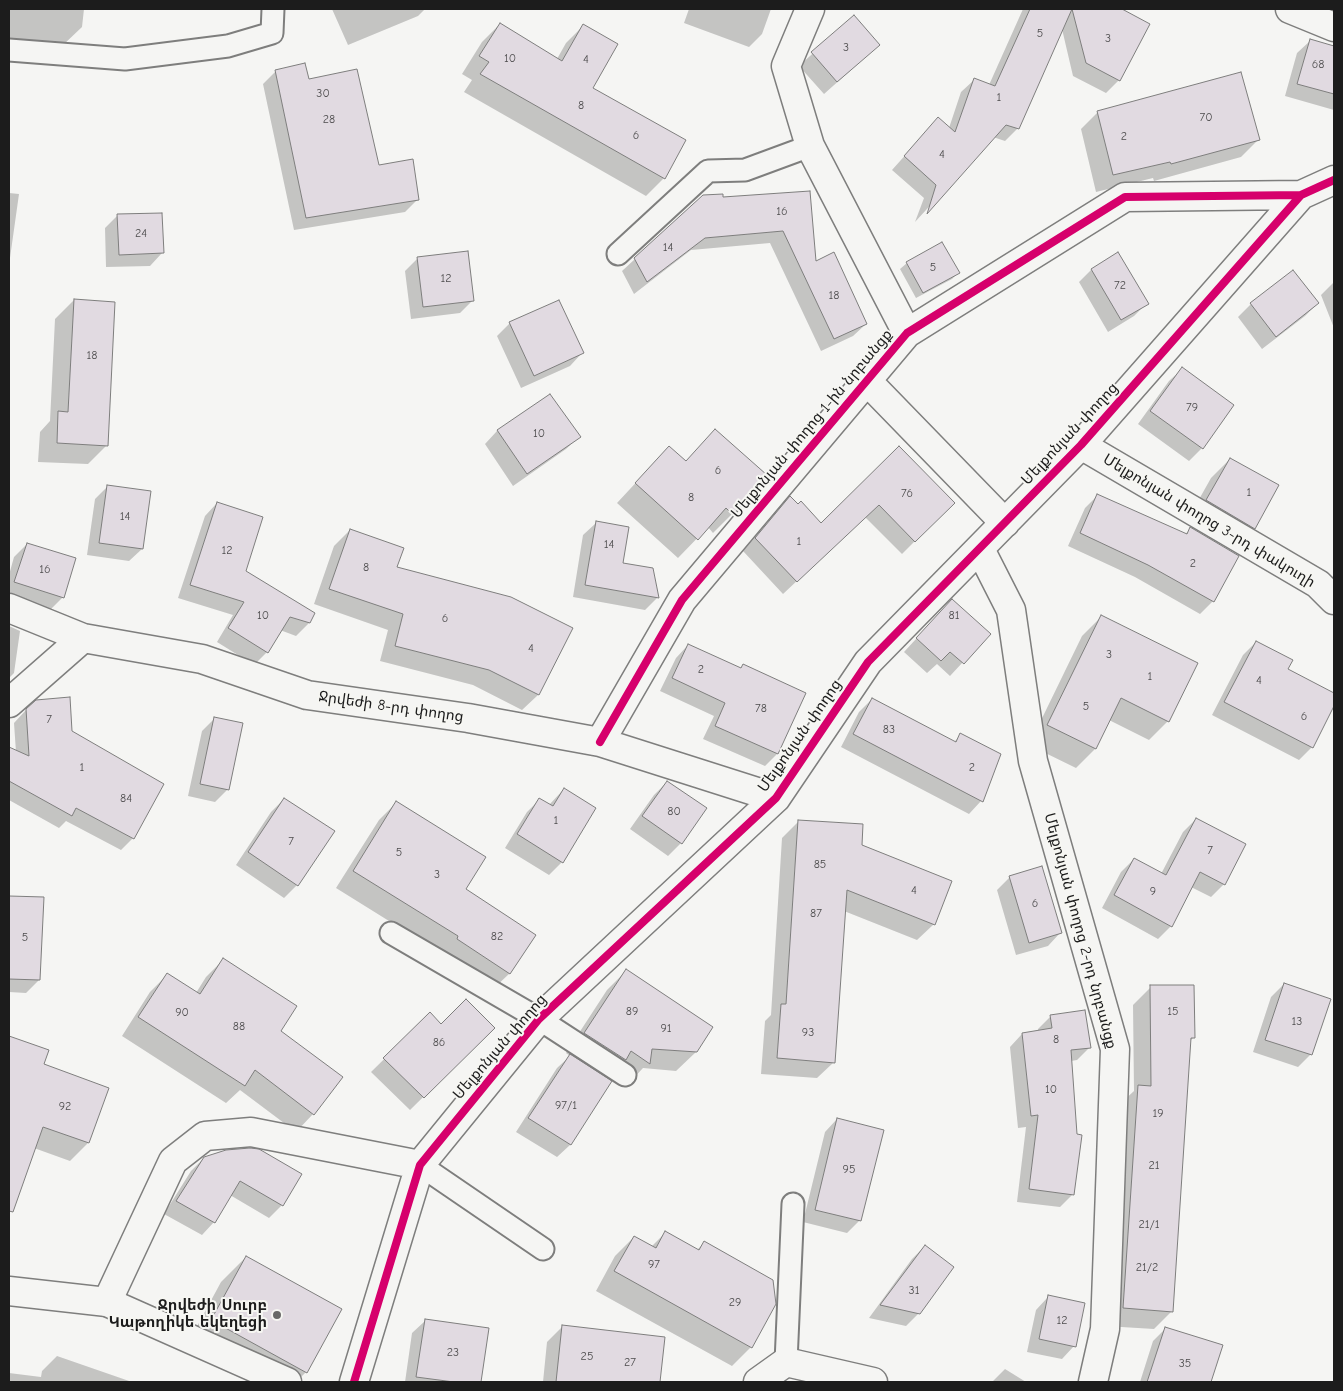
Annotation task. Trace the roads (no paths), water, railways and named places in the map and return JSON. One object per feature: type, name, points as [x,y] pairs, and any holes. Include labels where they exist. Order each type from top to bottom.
[{"type":"street","points":[[810,9],[786,66],[810,146],[907,333]]},
{"type":"street","points":[[1290,9],[1334,27]]},
{"type":"street","name":"Մելքոնյան փողոց","points":[[354,1382],[420,1165],[539,1019],[776,798],[868,662],[1081,445],[1301,195],[1334,180]]},
{"type":"street","name":"Մելքոնյան փողոց 1-ին նրբանցք","points":[[600,742],[682,600],[907,333],[1125,198],[1301,195]]},
{"type":"street","points":[[867,381],[1005,523]]},
{"type":"street","name":"Մելքոնյան փողոց 3-րդ փակուղի","points":[[1081,445],[1318,584],[1334,600]]},
{"type":"street","name":"Մելքոնյան փողոց 2-րդ նրբանցք","points":[[980,549],[1011,610],[1033,761],[1115,1049],[1105,1329],[1093,1382]]},
{"type":"street","name":"Ջրվեժի 8-րդ փողոց","points":[[9,608],[82,638],[202,659],[308,695],[468,718],[600,742],[776,798]]},
{"type":"street","points":[[9,703],[82,638]]},
{"type":"street","points":[[107,1302],[173,1161],[205,1136],[250,1132],[420,1165]]},
{"type":"street","points":[[9,1291],[107,1302],[287,1382]]},
{"type":"street","points":[[758,1382],[786,1362],[873,1382]]},
{"type":"lane","points":[[9,50],[125,59],[228,46],[272,33],[273,9]]},
{"type":"lane","points":[[618,254],[708,170],[745,170],[810,146]]},
{"type":"lane","points":[[391,933],[539,1019],[624,1075]]},
{"type":"lane","points":[[420,1165],[543,1249]]},
{"type":"lane","points":[[786,1362],[793,1204]]},
{"type":"place","name":"Ջրվեժի Սուրբ Կաթողիկե եկեղեցի","points":[[277,1315]]}]
